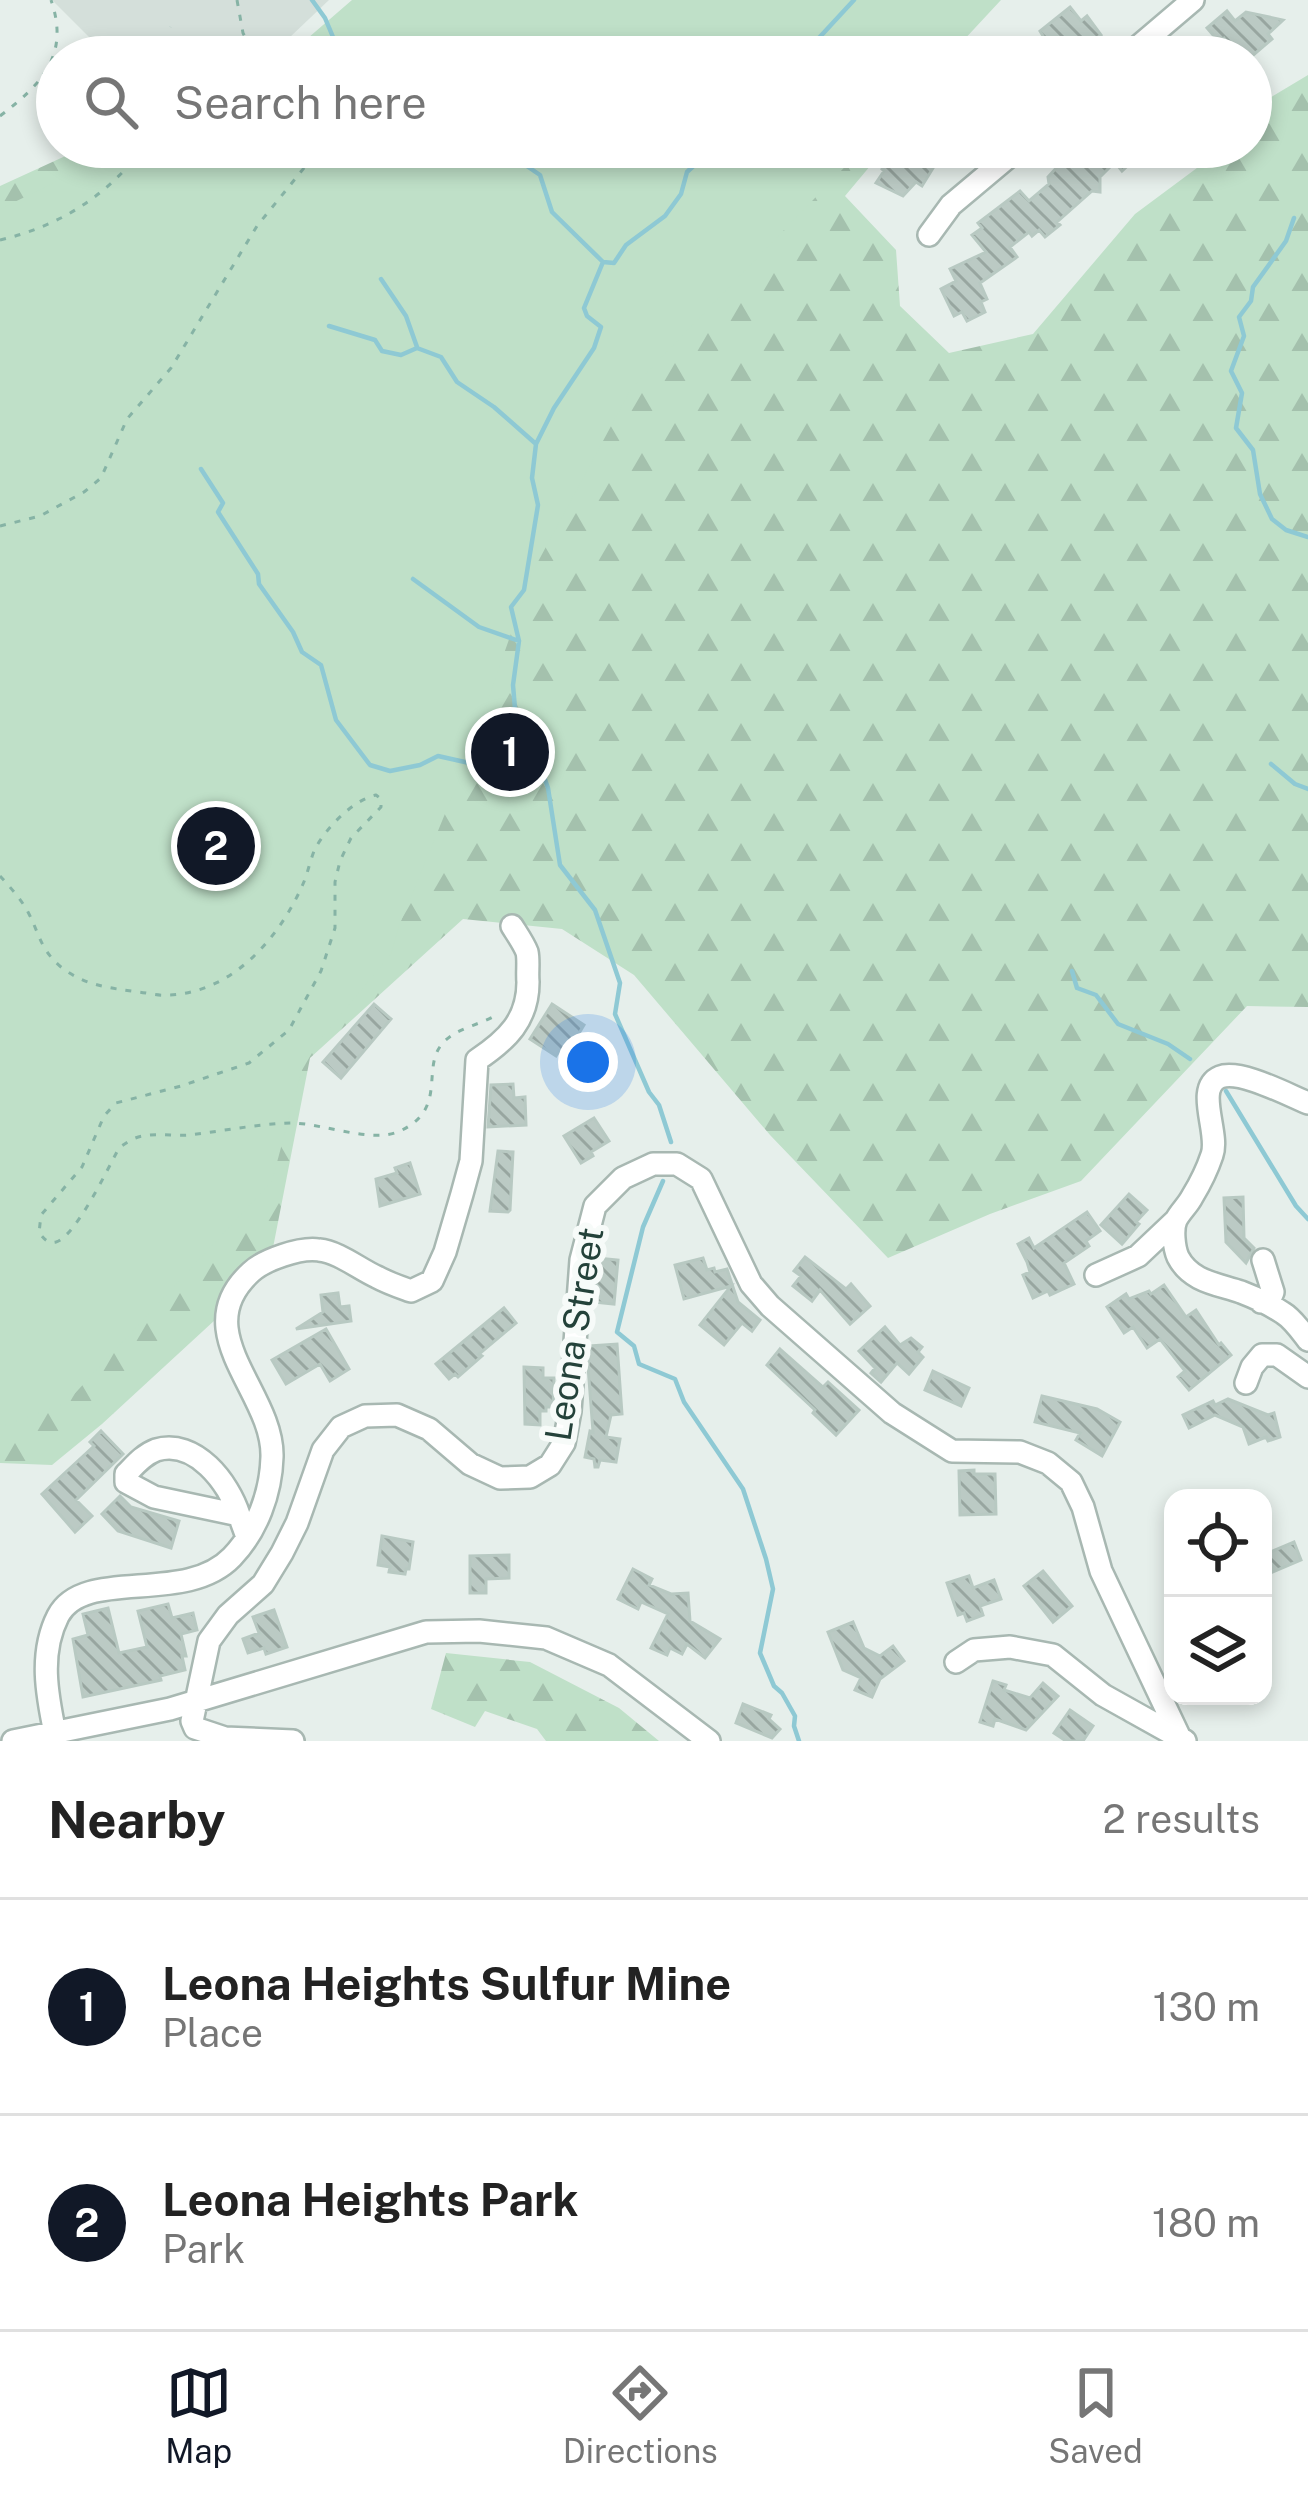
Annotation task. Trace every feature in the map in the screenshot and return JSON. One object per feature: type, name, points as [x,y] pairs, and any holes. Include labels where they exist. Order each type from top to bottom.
[{"type":"street","points":[[1151,36],[1193,0]]},
{"type":"street","points":[[929,236],[951,205],[995,168]]},
{"type":"street","points":[[55,1733],[46,1692],[47,1649],[64,1604],[87,1591],[178,1584],[213,1574],[234,1555],[243,1526],[262,1510],[272,1455],[267,1425],[227,1336],[226,1313],[236,1286],[262,1262],[318,1250],[411,1291],[432,1281],[471,1162],[478,1060],[513,1031],[528,994],[527,953],[512,926]]},
{"type":"street","points":[[1096,1275],[1138,1256],[1175,1221],[1203,1179],[1215,1148],[1207,1105],[1211,1083],[1233,1075],[1308,1103]]},
{"type":"street","name":"Leona Street","points":[[194,1702],[208,1641],[263,1583],[296,1523],[323,1450],[341,1427],[365,1416],[397,1415],[429,1429],[470,1463],[500,1478],[530,1477],[550,1465],[564,1443],[570,1411],[581,1260],[595,1206],[623,1178],[653,1164],[677,1164],[701,1179],[751,1284],[892,1413],[952,1451],[1020,1452],[1048,1462],[1071,1482],[1101,1571],[1182,1740]]},
{"type":"street","points":[[1175,1221],[1177,1255],[1188,1269],[1210,1285],[1241,1292],[1287,1314],[1308,1340]]},
{"type":"street","points":[[1261,1302],[1273,1292],[1263,1260]]},
{"type":"street","points":[[1246,1383],[1262,1355],[1276,1355],[1308,1377]]},
{"type":"street","points":[[160,1449],[193,1455],[230,1492],[243,1526],[154,1497],[126,1482],[126,1474],[141,1458],[160,1449]]},
{"type":"street","points":[[13,1741],[194,1702],[427,1633],[479,1631],[546,1638],[609,1665],[709,1741]]},
{"type":"street","points":[[956,1662],[974,1650],[1010,1647],[1053,1655],[1103,1695],[1182,1740]]},
{"type":"street","points":[[194,1702],[195,1729],[225,1738],[292,1741]]},
{"type":"path","points":[[51,0],[58,36]]},
{"type":"path","points":[[237,0],[245,36]]},
{"type":"path","points":[[171,36],[172,27]]},
{"type":"path","points":[[0,116],[36,84]]},
{"type":"path","points":[[0,240],[73,214],[128,168]]},
{"type":"path","points":[[0,526],[40,516],[101,478],[127,419],[171,368],[256,226],[304,168]]},
{"type":"path","points":[[0,875],[28,912],[40,945],[79,979],[97,986],[167,995],[198,990],[225,980],[252,959],[297,896],[315,848],[336,821],[369,796],[381,799],[381,807],[351,838],[340,861],[334,928],[321,971],[289,1030],[249,1063],[116,1103],[104,1116],[82,1167],[41,1215],[39,1232],[52,1242],[82,1216],[118,1148],[144,1135],[166,1137],[292,1123],[380,1135],[397,1133],[424,1111],[434,1085],[436,1052],[446,1039],[504,1009]]},
{"type":"shaded area","points":[[52,0],[329,0],[291,36],[88,36]]},
{"type":"green space","points":[[352,0],[1001,0],[968,36],[310,36]]},
{"type":"green space","points":[[1308,75],[1308,1007],[1247,1006],[1081,1181],[888,1258],[770,1135],[634,975],[562,929],[463,919],[310,1058],[271,1258],[228,1308],[52,1465],[0,1463],[0,186],[39,168],[868,168],[845,196],[896,250],[900,306],[949,353],[1033,334],[1135,214],[1197,168],[1272,168],[1272,96]]},
{"type":"green space","points":[[85,168],[844,168],[631,389],[533,571],[465,765],[391,954],[305,1058],[272,1181],[66,1403],[0,1427],[0,209]]},
{"type":"green space","points":[[446,1653],[530,1662],[619,1708],[659,1741],[546,1741],[537,1729],[485,1711],[475,1727],[431,1709]]},
{"type":"building","points":[[1070,7],[1081,21],[1087,16],[1101,35],[1043,36],[1040,31]]},
{"type":"building","points":[[1227,11],[1235,21],[1246,12],[1283,20],[1270,36],[1214,36],[1207,28]]},
{"type":"building","points":[[933,168],[922,186],[916,182],[903,196],[876,183],[882,169]]},
{"type":"building","points":[[1056,168],[1109,168],[1100,177],[1100,192],[1092,191],[1045,237],[1039,230],[1032,236],[1029,232],[1010,247],[1017,257],[980,283],[987,299],[981,302],[985,312],[967,321],[962,312],[954,316],[941,289],[956,281],[950,269],[986,252],[972,235],[982,228],[978,223],[1020,191],[1029,201],[1049,184],[1048,177]]},
{"type":"building","points":[[374,1004],[391,1019],[341,1078],[323,1062]]},
{"type":"building","points":[[552,1004],[584,1025],[566,1055],[559,1051],[556,1056],[530,1039]]},
{"type":"building","points":[[513,1084],[514,1098],[525,1097],[526,1125],[488,1127],[491,1085]]},
{"type":"building","points":[[594,1118],[609,1141],[581,1163],[564,1136]]},
{"type":"building","points":[[498,1151],[513,1152],[508,1212],[490,1211]]},
{"type":"building","points":[[410,1163],[420,1194],[380,1206],[376,1179]]},
{"type":"building","points":[[1129,1194],[1147,1210],[1122,1244],[1101,1225]]},
{"type":"building","points":[[1243,1197],[1244,1238],[1254,1248],[1246,1263],[1226,1242],[1224,1198]]},
{"type":"building","points":[[1087,1212],[1100,1231],[1086,1241],[1089,1246],[1064,1263],[1074,1284],[1033,1298],[1023,1275],[1030,1272],[1018,1244],[1029,1238],[1034,1248]]},
{"type":"building","points":[[805,1257],[846,1289],[851,1284],[870,1306],[850,1324],[820,1290],[812,1301],[793,1286],[801,1276],[794,1271]]},
{"type":"building","points":[[597,1258],[618,1260],[614,1304],[593,1302]]},
{"type":"building","points":[[703,1258],[707,1270],[727,1269],[738,1302],[760,1320],[752,1331],[742,1323],[724,1345],[700,1325],[731,1286],[684,1299],[675,1265]]},
{"type":"building","points":[[1164,1285],[1186,1317],[1196,1310],[1231,1355],[1189,1390],[1178,1377],[1185,1371],[1160,1339],[1147,1348],[1133,1327],[1124,1333],[1107,1307],[1126,1294],[1129,1299],[1151,1294]]},
{"type":"building","points":[[338,1293],[340,1307],[349,1306],[351,1321],[296,1329],[323,1312],[321,1295]]},
{"type":"building","points":[[504,1308],[516,1323],[458,1377],[449,1379],[436,1364]]},
{"type":"building","points":[[885,1327],[900,1345],[911,1338],[922,1347],[918,1352],[923,1357],[909,1374],[897,1363],[881,1382],[859,1351]]},
{"type":"building","points":[[326,1329],[349,1369],[330,1381],[320,1364],[286,1384],[272,1360]]},
{"type":"building","points":[[617,1344],[622,1414],[611,1415],[606,1437],[620,1439],[616,1462],[600,1460],[595,1467],[594,1459],[585,1457],[593,1432],[590,1346]]},
{"type":"building","points":[[780,1349],[823,1387],[828,1382],[859,1410],[836,1435],[767,1365]]},
{"type":"building","points":[[524,1367],[543,1368],[543,1378],[554,1378],[553,1407],[540,1411],[540,1425],[525,1424]]},
{"type":"building","points":[[933,1371],[969,1388],[961,1406],[925,1390]]},
{"type":"building","points":[[1042,1396],[1097,1409],[1120,1422],[1102,1456],[1076,1440],[1080,1433],[1035,1422]]},
{"type":"building","points":[[1228,1399],[1268,1415],[1274,1413],[1280,1437],[1249,1444],[1243,1427],[1215,1415],[1189,1428],[1183,1415]]},
{"type":"building","points":[[101,1431],[123,1454],[76,1500],[92,1516],[75,1532],[42,1494],[94,1446],[90,1442]]},
{"type":"building","points":[[974,1470],[974,1474],[995,1474],[996,1514],[960,1515],[959,1471]]},
{"type":"building","points":[[120,1496],[131,1507],[179,1521],[171,1548],[118,1531],[102,1514]]},
{"type":"building","points":[[382,1536],[413,1542],[405,1574],[378,1565]]},
{"type":"building","points":[[1294,1542],[1301,1560],[1272,1572],[1272,1551]]},
{"type":"building","points":[[509,1555],[509,1578],[486,1579],[486,1593],[470,1593],[470,1556]]},
{"type":"building","points":[[633,1569],[652,1579],[649,1585],[671,1594],[688,1593],[690,1621],[720,1639],[705,1658],[687,1644],[682,1654],[670,1648],[667,1655],[651,1648],[668,1614],[641,1602],[638,1609],[618,1599]]},
{"type":"building","points":[[1043,1571],[1072,1606],[1053,1622],[1024,1586]]},
{"type":"building","points":[[969,1576],[973,1588],[994,1580],[1001,1599],[980,1606],[983,1615],[967,1621],[964,1613],[958,1615],[947,1583]]},
{"type":"building","points":[[168,1604],[172,1618],[193,1613],[197,1630],[181,1634],[185,1670],[83,1697],[73,1639],[88,1635],[83,1614],[108,1608],[119,1653],[147,1647],[138,1611]]},
{"type":"building","points":[[274,1610],[287,1647],[266,1654],[264,1648],[248,1653],[243,1639],[259,1633],[253,1617]]},
{"type":"building","points":[[853,1622],[864,1648],[880,1656],[893,1646],[904,1661],[880,1679],[872,1697],[855,1690],[861,1678],[843,1670],[828,1632]]},
{"type":"building","points":[[993,1681],[1030,1698],[1043,1683],[1058,1696],[1026,1730],[995,1719],[993,1726],[980,1722]]},
{"type":"building","points":[[743,1704],[771,1715],[769,1719],[780,1729],[772,1738],[736,1723]]},
{"type":"building","points":[[1070,1710],[1093,1726],[1083,1741],[1066,1741],[1054,1733]]},
{"type":"waterway","points":[[312,0],[333,36]]},
{"type":"waterway","points":[[821,36],[854,0]]},
{"type":"waterway","points":[[530,168],[540,175],[552,212],[603,262]]},
{"type":"waterway","points":[[671,1142],[659,1105],[615,1014],[620,983],[595,910],[560,865],[548,788],[521,748],[513,685],[519,641],[511,607],[524,590],[538,505],[532,478],[536,444],[594,348],[601,327],[584,308],[603,262],[614,263],[626,245],[665,216],[691,168]]},
{"type":"waterway","points":[[1294,218],[1286,241],[1253,287],[1251,301],[1239,317],[1244,336],[1231,371],[1242,393],[1236,428],[1253,450],[1260,494],[1272,519],[1308,537]]},
{"type":"waterway","points":[[381,279],[406,316],[417,347]]},
{"type":"waterway","points":[[329,326],[375,340],[382,351],[401,355],[417,348],[441,357],[457,382],[536,444]]},
{"type":"waterway","points":[[201,469],[223,503],[218,512],[258,574],[259,584],[302,652],[321,665],[336,720],[370,765],[390,771],[438,756],[478,765],[528,761]]},
{"type":"waterway","points":[[413,579],[479,627],[519,641]]},
{"type":"waterway","points":[[1271,764],[1308,789]]},
{"type":"waterway","points":[[1072,971],[1077,988],[1096,995],[1118,1024],[1168,1044],[1190,1059]]},
{"type":"waterway","points":[[1226,1091],[1308,1219]]},
{"type":"waterway","points":[[663,1181],[643,1227],[617,1332],[634,1346],[639,1364],[675,1379],[684,1402],[743,1489],[773,1589],[760,1653],[774,1686],[795,1716],[799,1741]]},
{"type":"place","name":"Leona Heights Sulfur Mine","points":[[510,752]]},
{"type":"place","name":"Leona Heights Park","points":[[216,846]]}]
